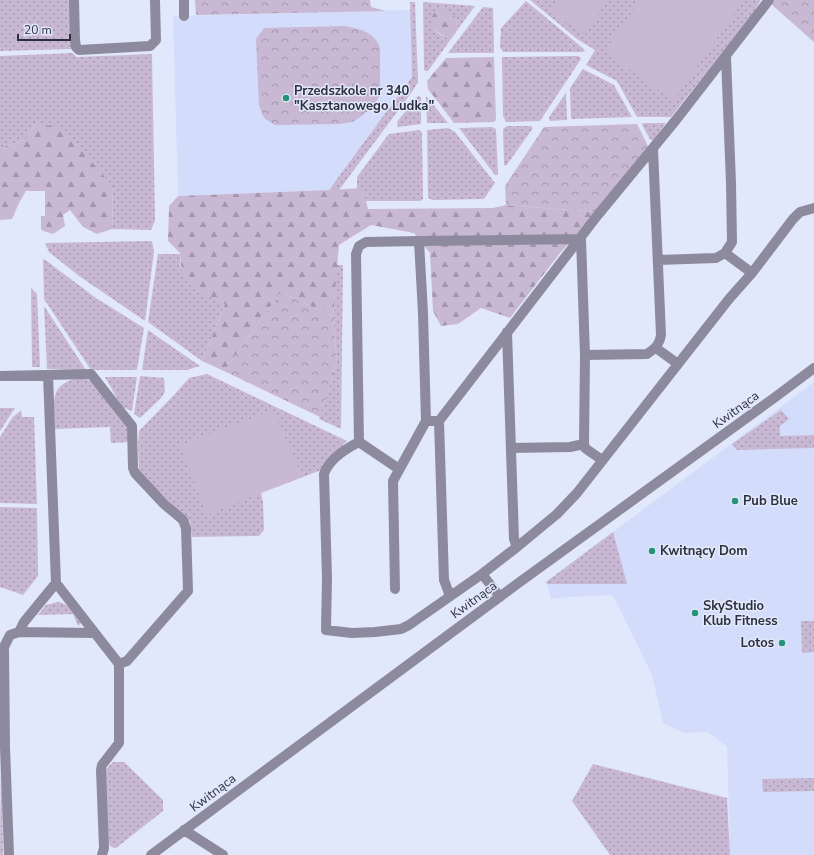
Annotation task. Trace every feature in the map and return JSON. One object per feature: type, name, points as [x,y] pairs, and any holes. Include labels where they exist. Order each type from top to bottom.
[{"type":"street","points":[[74,0],[75,40],[76,47],[79,50],[150,46],[156,40],[154,0]]},
{"type":"street","points":[[184,0],[184,16]]},
{"type":"street","points":[[450,596],[444,578],[438,421],[581,239],[597,216],[726,58],[770,0]]},
{"type":"street","points":[[658,260],[716,258],[725,253],[732,242],[726,58]]},
{"type":"street","points":[[585,355],[647,354],[656,348],[660,342],[661,335],[653,149]]},
{"type":"street","points":[[359,442],[351,446],[330,462],[326,467],[324,474],[326,630],[352,633],[401,629],[418,620],[482,574],[557,514],[577,494],[729,299],[752,273],[793,218],[800,212],[814,208]]},
{"type":"street","points":[[359,442],[356,254],[359,246],[366,242],[581,239]]},
{"type":"street","points":[[581,239],[585,355],[584,444],[585,448],[602,460]]},
{"type":"street","points":[[395,589],[393,481],[426,421],[419,241]]},
{"type":"street","points":[[725,253],[752,273]]},
{"type":"street","points":[[507,332],[514,538],[517,547]]},
{"type":"street","points":[[656,348],[678,364]]},
{"type":"street","name":"Kwitnąca","points":[[150,855],[500,596],[814,368]]},
{"type":"street","points":[[0,376],[91,374],[132,426],[133,468],[135,473],[164,504],[185,523],[188,591],[127,661],[119,664]]},
{"type":"street","points":[[48,375],[56,583],[119,664],[120,743],[102,765],[101,770],[104,848],[102,855]]},
{"type":"street","points":[[426,421],[438,421]]},
{"type":"street","points":[[359,442],[399,469]]},
{"type":"street","points":[[511,448],[570,447],[584,444]]},
{"type":"street","points":[[482,574],[500,596]]},
{"type":"street","points":[[19,632],[24,622],[56,583]]},
{"type":"street","points":[[9,855],[2,722],[4,647],[10,635],[19,632],[94,633]]},
{"type":"street","points":[[184,830],[223,855]]},
{"type":"shaded area","name":"Przedszkole nr 340 \"Kasztanowego Ludka\"","points":[[410,10],[412,77],[329,190],[178,196],[173,16]]},
{"type":"shaded area","points":[[814,382],[814,855],[730,855],[727,747],[708,732],[684,733],[663,723],[652,675],[613,595],[551,599],[546,582]]},
{"type":"green space","points":[[0,0],[70,0],[72,49],[0,51]]},
{"type":"green space","points":[[195,0],[370,0],[371,7],[386,11],[196,15]]},
{"type":"green space","points":[[530,0],[761,0],[753,13],[671,117],[637,117],[617,81],[586,65],[595,50],[577,39]]},
{"type":"green space","points":[[557,0],[607,0],[586,34],[550,12]]},
{"type":"green space","points":[[641,0],[744,0],[673,101],[604,51]]},
{"type":"green space","points":[[775,0],[814,0],[814,42],[771,4]]},
{"type":"green space","points":[[526,1],[585,51],[503,52],[500,47],[501,28]]},
{"type":"green space","points":[[410,2],[415,2],[418,82],[339,190],[329,190],[412,77]]},
{"type":"green space","points":[[423,2],[475,6],[458,29],[457,23],[431,20],[438,33],[451,39],[428,71],[424,70]]},
{"type":"green space","points":[[483,7],[493,8],[494,53],[448,53]]},
{"type":"green space","points":[[440,8],[451,12],[456,21],[458,29],[451,39],[440,34],[432,26],[431,18]]},
{"type":"green space","points":[[345,26],[361,30],[371,35],[375,38],[380,48],[380,95],[374,105],[362,116],[352,122],[340,124],[275,125],[264,118],[259,105],[256,39],[264,28]]},
{"type":"green space","points":[[73,53],[76,57],[152,54],[155,221],[151,230],[112,229],[113,186],[35,125],[25,140],[0,148],[0,56]]},
{"type":"green space","points":[[577,56],[581,59],[540,121],[506,122],[503,116],[502,57]]},
{"type":"green space","points":[[494,57],[496,120],[494,122],[454,123],[428,89],[427,81],[446,58]]},
{"type":"green space","points":[[583,69],[614,85],[632,117],[571,119],[570,88]]},
{"type":"green space","points":[[566,93],[567,120],[550,121],[549,117]]},
{"type":"green space","points":[[419,96],[421,97],[421,124],[398,127],[397,122]]},
{"type":"green space","points":[[427,97],[448,123],[427,123]]},
{"type":"green space","points":[[643,123],[665,124],[653,141],[650,139],[642,125]]},
{"type":"green space","points":[[637,124],[648,146],[597,212],[506,205],[505,186],[544,127]]},
{"type":"green space","points":[[35,125],[60,126],[113,186],[112,229],[97,234],[83,227],[70,210],[63,215],[65,226],[53,234],[43,231],[41,229],[41,216],[45,216],[45,191],[26,191],[12,219],[0,220],[0,148],[25,140]]},
{"type":"green space","points":[[507,126],[531,126],[533,128],[506,166],[504,165],[503,129]]},
{"type":"green space","points":[[492,127],[496,129],[498,175],[495,175],[459,128]]},
{"type":"green space","points":[[448,128],[455,132],[495,183],[484,199],[433,200],[428,198],[427,130]]},
{"type":"green space","points":[[420,130],[422,133],[423,199],[420,201],[359,201],[357,195],[357,177],[388,135]]},
{"type":"green space","points":[[363,188],[368,209],[493,208],[506,205],[597,212],[560,253],[510,318],[481,308],[458,324],[441,326],[433,311],[430,253],[414,233],[371,225],[339,245],[333,317],[281,292],[224,371],[202,361],[225,304],[192,287],[183,274],[181,254],[168,241],[169,206],[178,196]]},
{"type":"green space","points":[[152,241],[154,252],[145,321],[79,276],[49,252],[45,243]]},
{"type":"green space","points":[[158,254],[181,254],[180,266],[195,289],[225,304],[202,361],[148,322]]},
{"type":"green space","points":[[44,259],[96,298],[144,328],[137,370],[91,370],[44,299]]},
{"type":"green space","points":[[337,265],[343,265],[341,429],[319,419],[337,361],[333,317]]},
{"type":"green space","points":[[31,288],[37,294],[40,367],[32,367]]},
{"type":"green space","points":[[281,292],[333,317],[337,361],[320,417],[224,371]]},
{"type":"green space","points":[[44,306],[86,370],[47,369]]},
{"type":"green space","points":[[148,330],[200,366],[187,370],[142,370]]},
{"type":"green space","points":[[207,374],[347,441],[322,465],[324,469],[261,493],[263,502],[264,530],[259,536],[192,537],[190,522],[139,472],[139,431],[189,378]]},
{"type":"green space","points":[[140,376],[164,378],[165,392],[161,398],[140,418],[134,414]]},
{"type":"green space","points":[[105,377],[137,377],[132,411],[122,407]]},
{"type":"green space","points":[[78,378],[94,382],[127,427],[129,442],[111,443],[110,427],[55,429],[54,404],[57,391],[61,385]]},
{"type":"green space","points":[[0,408],[15,408],[0,431]]},
{"type":"green space","points":[[21,410],[22,417],[34,417],[37,504],[0,503],[0,437],[12,418]]},
{"type":"green space","points":[[273,410],[302,476],[207,515],[180,445]]},
{"type":"green space","points":[[781,410],[789,419],[780,426],[780,436],[814,435],[814,448],[737,450],[732,444]]},
{"type":"green space","points":[[0,507],[37,508],[38,576],[23,595],[0,587]]},
{"type":"green space","points":[[613,532],[627,584],[547,584],[546,582]]},
{"type":"green space","points":[[58,602],[66,605],[72,610],[81,623],[78,626],[73,614],[38,615],[46,605]]},
{"type":"green space","points":[[801,621],[814,621],[814,652],[802,653]]},
{"type":"green space","points":[[1,749],[3,855],[0,855]]},
{"type":"green space","points":[[113,762],[124,762],[163,800],[163,811],[116,848],[109,844],[108,839],[105,775],[107,768]]},
{"type":"green space","points":[[593,764],[727,798],[730,855],[610,855],[572,801]]},
{"type":"green space","points":[[814,778],[814,791],[763,792],[762,779]]},
{"type":"place","name":"Przedszkole nr 340 \"Kasztanowego Ludka\"","points":[[286,98]]},
{"type":"place","name":"Pub Blue","points":[[735,501]]},
{"type":"place","name":"Kwitnący Dom","points":[[652,551]]},
{"type":"place","name":"SkyStudio Klub Fitness","points":[[695,613]]},
{"type":"place","name":"Lotos","points":[[782,643]]}]
